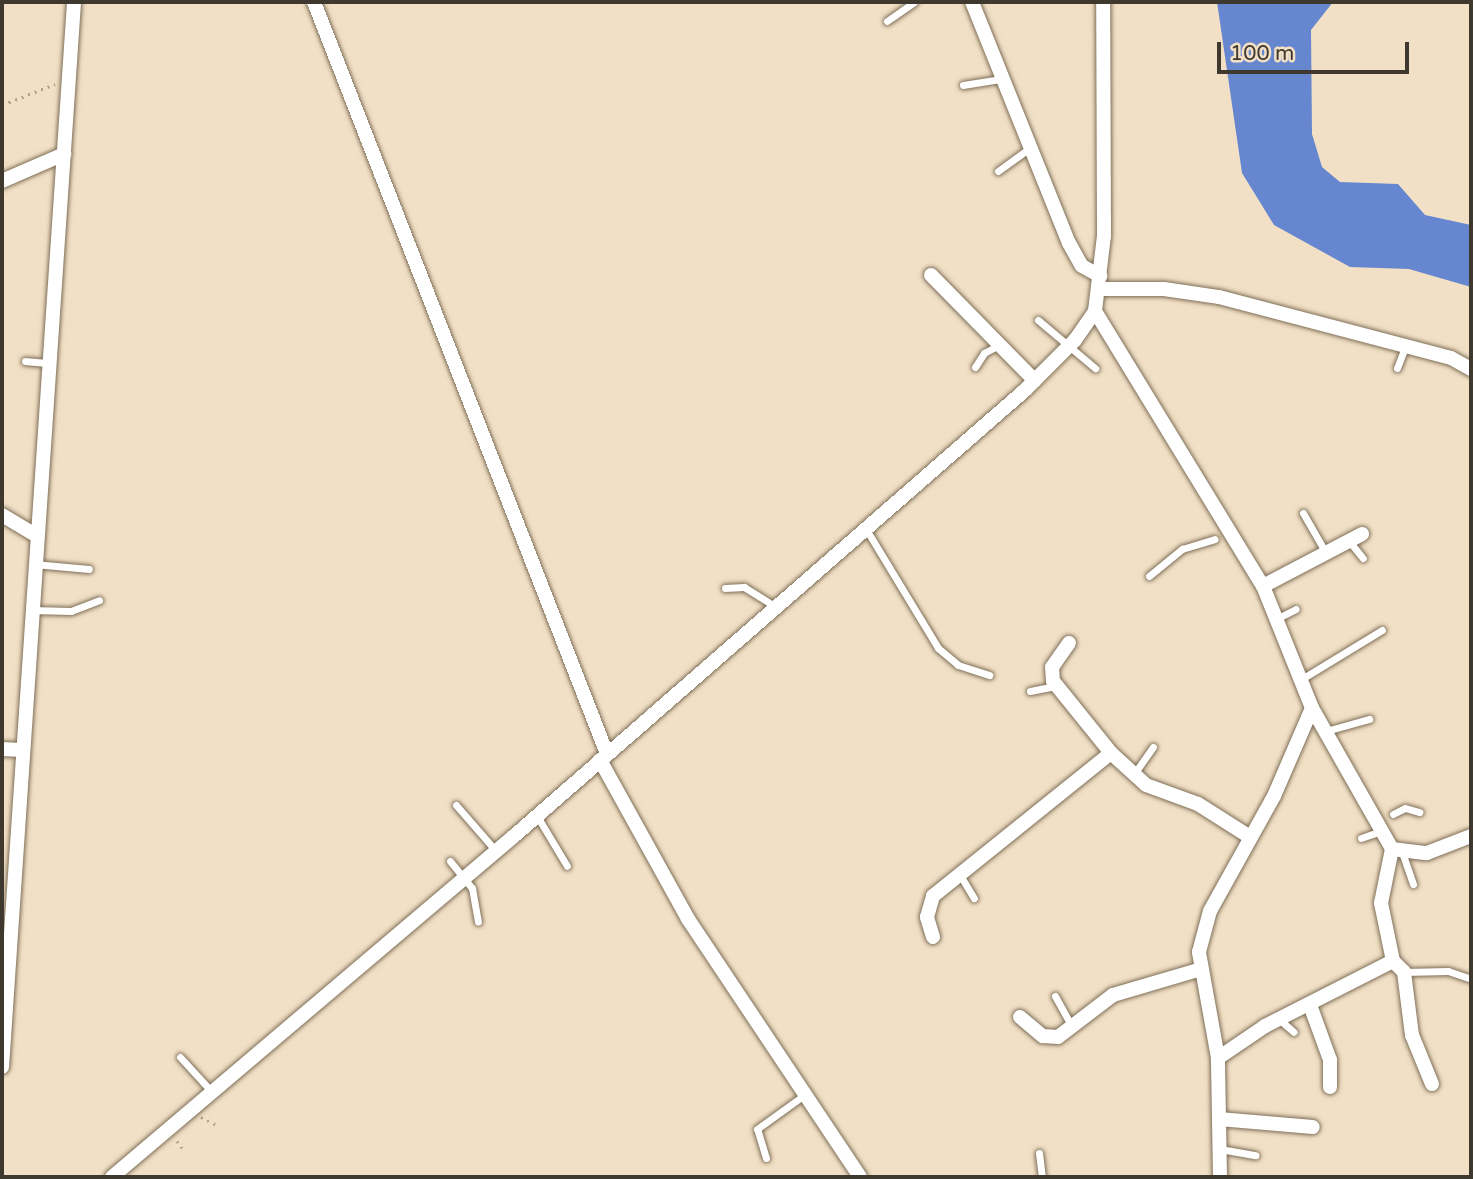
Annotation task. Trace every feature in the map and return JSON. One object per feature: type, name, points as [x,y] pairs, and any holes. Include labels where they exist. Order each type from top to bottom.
[{"type":"street","points":[[2,1067],[33,564],[74,2]]},
{"type":"street","points":[[314,2],[604,757],[688,919],[807,1093],[860,1177]]},
{"type":"street","points":[[972,2],[1076,258],[1099,283],[1191,292],[1405,347],[1471,369]]},
{"type":"street","points":[[112,1177],[496,851],[1035,381],[1070,345],[1095,311],[1099,283],[1107,195],[1103,2]]},
{"type":"street","points":[[2,181],[64,154]]},
{"type":"street","points":[[931,275],[1035,381]]},
{"type":"street","points":[[1095,311],[1228,534],[1263,586],[1312,708],[1397,850],[1381,903],[1399,967],[1412,1035],[1432,1084]]},
{"type":"street","points":[[2,515],[35,535]]},
{"type":"street","points":[[1263,586],[1355,537]]},
{"type":"street","points":[[1069,643],[1052,667],[1056,686],[1111,753],[1133,775],[1156,791],[1198,804],[1250,837]]},
{"type":"street","points":[[1220,1177],[1218,1058],[1198,970],[1210,911],[1250,837],[1312,708]]},
{"type":"street","points":[[2,749],[21,750]]},
{"type":"street","points":[[933,937],[928,905],[958,871],[1111,753]]},
{"type":"street","points":[[1397,850],[1427,853],[1471,836]]},
{"type":"street","points":[[1218,1058],[1280,1020],[1399,967]]},
{"type":"street","points":[[1020,1017],[1054,1039],[1113,995],[1198,970]]},
{"type":"street","points":[[1310,1005],[1330,1060],[1330,1087]]},
{"type":"street","points":[[1219,1119],[1313,1127]]},
{"type":"lane","points":[[887,21],[914,2]]},
{"type":"lane","points":[[963,85],[1002,79]]},
{"type":"lane","points":[[998,171],[1030,148]]},
{"type":"lane","points":[[1038,320],[1095,368]]},
{"type":"lane","points":[[975,368],[984,353],[999,345]]},
{"type":"lane","points":[[1396,368],[1405,347]]},
{"type":"lane","points":[[25,361],[49,363]]},
{"type":"lane","points":[[1303,513],[1326,553]]},
{"type":"lane","points":[[866,528],[938,648],[958,665],[989,675]]},
{"type":"lane","points":[[1355,537],[1363,558]]},
{"type":"lane","points":[[1149,576],[1182,550],[1214,539]]},
{"type":"lane","points":[[33,564],[89,569]]},
{"type":"lane","points":[[725,587],[744,587],[776,607]]},
{"type":"lane","points":[[30,610],[71,611],[99,600]]},
{"type":"lane","points":[[1276,619],[1296,610]]},
{"type":"lane","points":[[1300,681],[1382,630]]},
{"type":"lane","points":[[1030,691],[1056,686]]},
{"type":"lane","points":[[1325,731],[1369,719]]},
{"type":"lane","points":[[1133,775],[1153,747]]},
{"type":"lane","points":[[456,805],[496,851]]},
{"type":"lane","points":[[1393,814],[1405,808],[1419,812]]},
{"type":"lane","points":[[537,815],[567,866]]},
{"type":"lane","points":[[1361,838],[1382,825]]},
{"type":"lane","points":[[1397,850],[1413,884]]},
{"type":"lane","points":[[450,861],[465,877],[477,897],[478,921]]},
{"type":"lane","points":[[958,871],[974,898]]},
{"type":"lane","points":[[1399,967],[1448,971],[1471,979]]},
{"type":"lane","points":[[1055,996],[1071,1026]]},
{"type":"lane","points":[[1280,1020],[1294,1032]]},
{"type":"lane","points":[[180,1057],[213,1093]]},
{"type":"lane","points":[[766,1158],[757,1129],[807,1093]]},
{"type":"lane","points":[[1220,1149],[1255,1155]]},
{"type":"lane","points":[[1039,1153],[1042,1177]]},
{"type":"path","points":[[2,105],[69,81]]},
{"type":"water","points":[[1217,2],[1333,2],[1311,30],[1312,134],[1322,167],[1340,182],[1398,184],[1425,215],[1471,225],[1471,287],[1409,269],[1350,267],[1274,225],[1242,173]]}]
